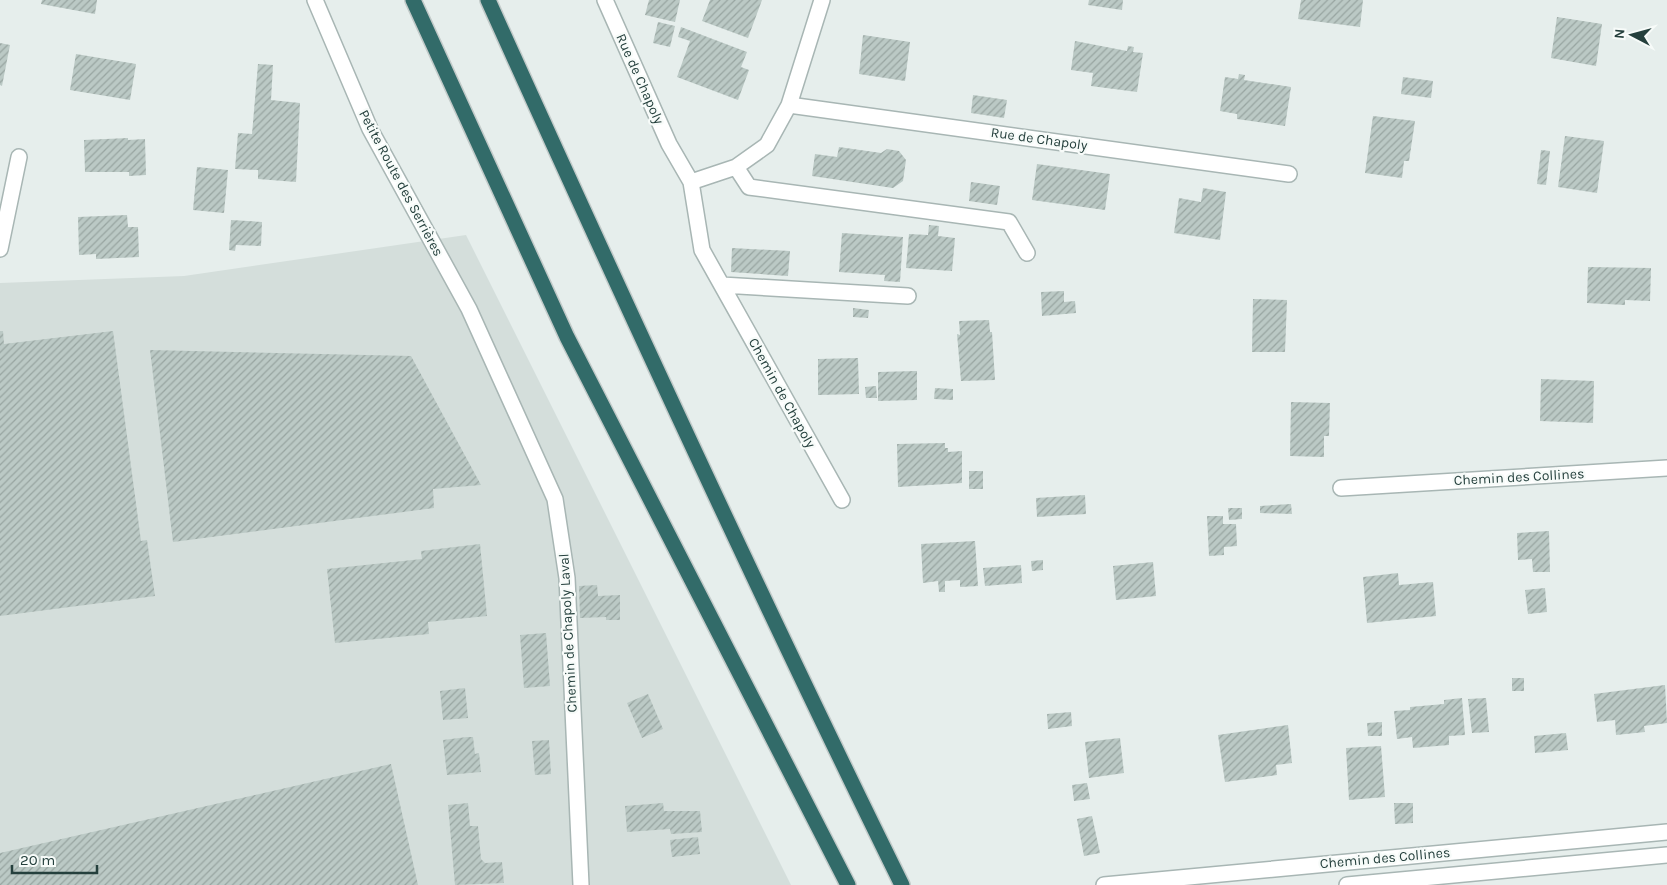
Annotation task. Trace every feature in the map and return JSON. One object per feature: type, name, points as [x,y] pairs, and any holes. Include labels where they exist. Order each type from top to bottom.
[{"type":"highway","points":[[413,0],[568,337],[848,885]]},
{"type":"highway","points":[[488,0],[638,332],[785,646],[902,885]]},
{"type":"street","name":"Petite Route des Serrières","points":[[315,0],[370,129],[469,309]]},
{"type":"street","name":"Rue de Chapoly","points":[[605,0],[669,144],[691,182],[702,250],[722,285]]},
{"type":"street","points":[[691,182],[736,167],[767,144],[789,105],[822,0]]},
{"type":"street","name":"Rue de Chapoly","points":[[789,105],[1289,174]]},
{"type":"street","points":[[0,248],[19,157]]},
{"type":"street","points":[[736,167],[749,186],[1009,222],[1027,252]]},
{"type":"street","points":[[722,285],[908,296]]},
{"type":"street","name":"Chemin de Chapoly","points":[[722,285],[842,500]]},
{"type":"street","name":"Chemin de Chapoly Laval","points":[[469,309],[555,499],[567,578],[581,885]]},
{"type":"street","name":"Chemin des Collines","points":[[1341,488],[1667,468]]},
{"type":"street","name":"Chemin des Collines","points":[[1104,885],[1667,832]]},
{"type":"street","name":"Chemin des Collines","points":[[1347,885],[1667,855]]},
{"type":"shaded area","points":[[466,235],[791,885],[0,885],[0,283],[184,276]]},
{"type":"building","points":[[42,0],[97,0],[95,14],[41,4]]},
{"type":"building","points":[[649,0],[680,0],[675,22],[645,15]]},
{"type":"building","points":[[710,0],[762,0],[748,38],[702,21]]},
{"type":"building","points":[[1089,0],[1123,0],[1122,10],[1088,5]]},
{"type":"building","points":[[1301,0],[1363,0],[1360,27],[1298,19]]},
{"type":"building","points":[[1557,17],[1602,24],[1596,66],[1551,58]]},
{"type":"building","points":[[658,22],[675,26],[670,47],[653,43]]},
{"type":"building","points":[[681,27],[747,52],[741,67],[749,70],[738,100],[677,77],[690,41],[678,37]]},
{"type":"building","points":[[863,35],[910,42],[905,81],[859,74]]},
{"type":"building","points":[[1075,41],[1127,51],[1128,46],[1134,47],[1133,52],[1143,53],[1137,92],[1091,86],[1093,73],[1071,70]]},
{"type":"building","points":[[0,43],[10,45],[2,86],[0,85]]},
{"type":"building","points":[[76,54],[136,64],[130,100],[70,90]]},
{"type":"building","points":[[258,64],[273,65],[271,100],[300,103],[296,182],[258,179],[258,170],[235,169],[238,133],[252,134]]},
{"type":"building","points":[[1239,74],[1245,75],[1244,80],[1291,87],[1285,126],[1237,119],[1237,114],[1220,111],[1225,77],[1238,79]]},
{"type":"building","points":[[1403,77],[1433,81],[1431,98],[1401,94]]},
{"type":"building","points":[[973,95],[1007,100],[1004,118],[971,113]]},
{"type":"building","points":[[1373,116],[1415,121],[1409,161],[1404,161],[1402,178],[1365,173]]},
{"type":"building","points":[[1565,136],[1604,141],[1597,193],[1558,187]]},
{"type":"building","points":[[128,138],[128,140],[145,139],[146,175],[129,176],[129,172],[85,172],[84,140]]},
{"type":"building","points":[[839,147],[881,153],[887,149],[899,151],[906,160],[903,181],[893,188],[812,176],[815,154],[837,157]]},
{"type":"building","points":[[1541,150],[1550,151],[1546,185],[1537,184]]},
{"type":"building","points":[[1037,164],[1110,174],[1105,210],[1032,200]]},
{"type":"building","points":[[197,167],[228,170],[224,213],[193,210]]},
{"type":"building","points":[[971,182],[1000,186],[997,205],[969,201]]},
{"type":"building","points":[[1203,188],[1226,192],[1220,240],[1174,233],[1179,198],[1201,202]]},
{"type":"building","points":[[127,215],[128,227],[138,227],[139,257],[96,259],[96,254],[79,255],[78,217]]},
{"type":"building","points":[[231,220],[262,222],[261,246],[236,245],[235,251],[229,250]]},
{"type":"building","points":[[929,225],[939,226],[938,236],[955,238],[952,271],[906,268],[909,234],[928,235]]},
{"type":"building","points":[[842,233],[903,237],[900,282],[884,281],[885,275],[839,272]]},
{"type":"building","points":[[732,248],[790,251],[788,276],[731,272]]},
{"type":"building","points":[[1588,267],[1651,268],[1650,301],[1625,300],[1625,305],[1587,303]]},
{"type":"building","points":[[1064,291],[1064,302],[1075,301],[1076,313],[1042,316],[1041,292]]},
{"type":"building","points":[[1253,299],[1287,300],[1285,352],[1252,352]]},
{"type":"building","points":[[853,308],[869,310],[868,318],[853,317]]},
{"type":"building","points":[[989,320],[990,332],[992,332],[995,380],[961,381],[957,334],[960,335],[959,321]]},
{"type":"building","points":[[0,331],[3,331],[4,344],[113,331],[141,541],[147,540],[155,596],[0,616]]},
{"type":"building","points":[[150,350],[411,356],[481,485],[433,489],[434,508],[173,542]]},
{"type":"building","points":[[858,358],[859,394],[818,395],[818,359]]},
{"type":"building","points":[[917,371],[917,400],[878,401],[878,372]]},
{"type":"building","points":[[1541,379],[1594,381],[1593,423],[1540,421]]},
{"type":"building","points":[[876,386],[877,398],[866,398],[865,387]]},
{"type":"building","points":[[935,388],[953,389],[953,400],[934,399]]},
{"type":"building","points":[[1291,402],[1330,403],[1329,436],[1324,436],[1324,457],[1290,456]]},
{"type":"building","points":[[945,443],[945,448],[948,448],[948,452],[962,451],[962,483],[898,487],[897,444]]},
{"type":"building","points":[[969,471],[983,471],[983,489],[969,489]]},
{"type":"building","points":[[1085,495],[1086,514],[1037,517],[1036,498]]},
{"type":"building","points":[[1291,504],[1292,514],[1260,513],[1260,506]]},
{"type":"building","points":[[1228,508],[1242,508],[1242,519],[1229,520]]},
{"type":"building","points":[[1207,516],[1223,516],[1223,524],[1236,524],[1237,546],[1224,547],[1224,555],[1209,556]]},
{"type":"building","points":[[1549,531],[1550,572],[1533,572],[1532,559],[1518,560],[1517,533]]},
{"type":"building","points":[[975,541],[978,586],[960,587],[960,580],[945,581],[945,592],[939,592],[938,581],[923,583],[921,544]]},
{"type":"building","points":[[480,544],[487,616],[428,622],[429,634],[335,643],[327,569],[422,559],[421,551]]},
{"type":"building","points":[[1043,560],[1043,570],[1032,571],[1031,561]]},
{"type":"building","points":[[1153,562],[1156,596],[1116,600],[1113,566]]},
{"type":"building","points":[[1021,565],[1022,583],[985,586],[983,568]]},
{"type":"building","points":[[1398,573],[1399,585],[1433,582],[1436,616],[1367,623],[1363,577]]},
{"type":"building","points":[[597,585],[598,596],[620,595],[620,620],[606,620],[606,617],[580,618],[579,586]]},
{"type":"building","points":[[1545,588],[1547,612],[1528,614],[1525,590]]},
{"type":"building","points":[[546,633],[550,686],[524,688],[520,635]]},
{"type":"building","points":[[1512,678],[1524,678],[1524,691],[1512,691]]},
{"type":"building","points":[[1665,685],[1667,723],[1644,726],[1645,732],[1616,735],[1615,720],[1597,722],[1594,694]]},
{"type":"building","points":[[465,688],[468,718],[443,720],[440,691]]},
{"type":"building","points":[[648,694],[663,729],[642,738],[627,703]]},
{"type":"building","points":[[1462,698],[1465,735],[1449,736],[1449,745],[1413,748],[1412,737],[1397,739],[1394,711],[1410,710],[1410,707],[1444,704],[1444,700]]},
{"type":"building","points":[[1486,698],[1489,732],[1472,733],[1468,699]]},
{"type":"building","points":[[1071,712],[1072,726],[1048,729],[1047,714]]},
{"type":"building","points":[[1382,722],[1382,736],[1368,736],[1367,723]]},
{"type":"building","points":[[1288,725],[1292,763],[1276,765],[1277,775],[1225,782],[1218,735]]},
{"type":"building","points":[[1566,733],[1568,750],[1535,753],[1534,736]]},
{"type":"building","points":[[473,737],[475,754],[479,753],[481,772],[447,775],[443,740]]},
{"type":"building","points":[[1120,738],[1124,773],[1089,778],[1085,742]]},
{"type":"building","points":[[549,740],[551,774],[535,775],[532,741]]},
{"type":"building","points":[[1381,746],[1385,797],[1349,800],[1346,748]]},
{"type":"building","points":[[391,764],[418,885],[0,885],[0,853]]},
{"type":"building","points":[[1087,783],[1090,799],[1074,801],[1072,785]]},
{"type":"building","points":[[468,803],[470,826],[478,826],[481,859],[485,863],[502,862],[504,883],[455,885],[448,805]]},
{"type":"building","points":[[663,803],[664,811],[700,811],[702,832],[671,834],[670,829],[627,832],[625,806]]},
{"type":"building","points":[[1394,803],[1413,803],[1413,823],[1395,824]]},
{"type":"building","points":[[1092,816],[1100,853],[1084,856],[1077,819]]},
{"type":"building","points":[[698,837],[700,854],[672,857],[670,840]]}]
